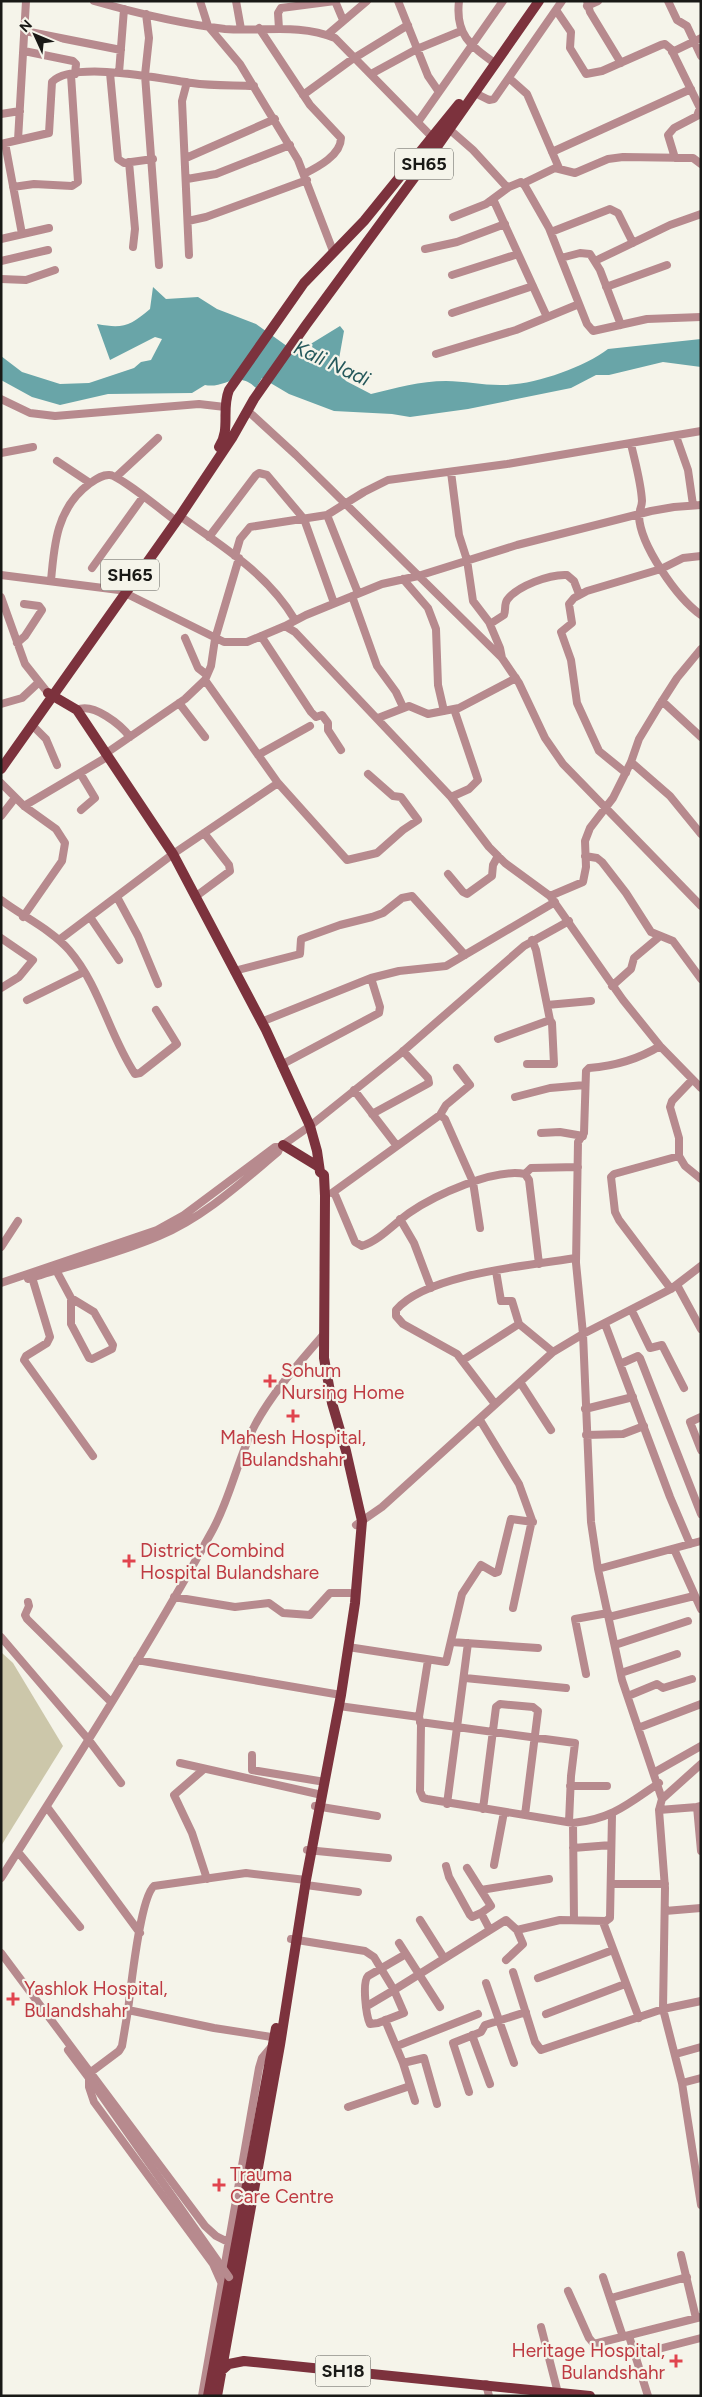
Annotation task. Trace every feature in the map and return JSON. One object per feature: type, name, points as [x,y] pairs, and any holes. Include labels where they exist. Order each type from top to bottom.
[{"type":"main road","name":"SH65","points":[[176,518],[224,441],[227,425],[226,398],[234,382],[294,295],[333,251],[364,221],[436,140],[449,129],[475,93],[533,1]]},
{"type":"main road","name":"SH65","points":[[1,759],[176,518],[254,400],[436,140],[539,1]]},
{"type":"main road","name":"SH65","points":[[1,769],[32,726],[50,694]]},
{"type":"main road","points":[[50,694],[77,710],[173,854],[261,1022],[310,1126],[320,1169],[330,1194],[321,1338]]},
{"type":"main road","points":[[282,1146],[320,1169]]},
{"type":"main road","points":[[217,2396],[293,1940],[355,1603],[359,1523],[346,1451],[332,1403],[321,1338],[320,1196],[317,1175],[320,1169]]},
{"type":"main road","points":[[322,1782],[339,1706],[338,1694],[359,1523]]},
{"type":"main road","points":[[208,2396],[225,2280],[276,2040]]},
{"type":"main road","name":"SH18","points":[[221,2371],[229,2364],[244,2361],[590,2396]]},
{"type":"street","points":[[18,140],[26,1]]},
{"type":"street","points":[[94,1],[146,14],[208,26],[316,31],[335,38],[436,140]]},
{"type":"street","points":[[134,1],[135,11]]},
{"type":"street","points":[[200,1],[208,26],[231,52],[290,145],[306,177],[322,228],[333,251]]},
{"type":"street","points":[[236,1],[241,29]]},
{"type":"street","points":[[278,28],[279,10],[294,4],[335,1],[344,20]]},
{"type":"street","points":[[327,35],[367,1]]},
{"type":"street","points":[[398,1],[428,76],[439,92]]},
{"type":"street","points":[[459,1],[461,30],[472,46],[493,62]]},
{"type":"street","points":[[418,122],[503,1]]},
{"type":"street","points":[[475,93],[489,100],[494,99],[562,1]]},
{"type":"street","points":[[598,1],[587,4],[621,62]]},
{"type":"street","points":[[668,1],[674,17],[687,26],[698,39],[701,56]]},
{"type":"street","points":[[119,73],[124,9]]},
{"type":"street","points":[[556,10],[571,32],[570,48],[586,74],[594,74],[661,44],[668,46],[691,89],[700,112],[691,120],[670,131],[669,140],[675,158]]},
{"type":"street","points":[[146,14],[148,38],[145,75],[160,265]]},
{"type":"street","points":[[303,95],[354,58],[408,25]]},
{"type":"street","points":[[188,221],[206,217],[306,177],[339,147],[341,138],[314,111],[259,28]]},
{"type":"street","points":[[370,74],[417,49],[461,30]]},
{"type":"street","points":[[25,31],[121,50]]},
{"type":"street","points":[[672,52],[698,39]]},
{"type":"street","points":[[13,187],[34,184],[72,186],[78,182],[73,74],[76,64],[73,61],[24,51]]},
{"type":"street","points":[[110,73],[118,159],[120,162],[129,162],[153,159]]},
{"type":"street","points":[[22,234],[3,144],[49,133],[52,82],[56,78],[73,74],[119,73],[188,82],[254,86]]},
{"type":"street","points":[[509,78],[527,94],[559,168]]},
{"type":"street","points":[[188,82],[182,97],[189,255]]},
{"type":"street","points":[[552,152],[691,89]]},
{"type":"street","points":[[1,114],[20,111]]},
{"type":"street","points":[[186,158],[275,119]]},
{"type":"street","points":[[449,129],[473,150],[503,183],[509,187]]},
{"type":"street","points":[[187,178],[216,174],[290,145]]},
{"type":"street","points":[[453,217],[493,199],[509,187],[524,183],[549,170],[559,168],[576,173],[608,159],[647,156],[693,158],[701,164]]},
{"type":"street","points":[[129,162],[135,229],[133,247]]},
{"type":"street","points":[[524,183],[551,232],[586,324],[593,331],[660,318],[701,317]]},
{"type":"street","points":[[493,199],[547,317]]},
{"type":"street","points":[[551,232],[610,209],[615,210],[622,218],[633,243]]},
{"type":"street","points":[[595,261],[701,214]]},
{"type":"street","points":[[425,249],[457,242],[505,224]]},
{"type":"street","points":[[1,239],[49,228]]},
{"type":"street","points":[[1,261],[48,250]]},
{"type":"street","points":[[561,258],[586,252],[595,261],[620,325]]},
{"type":"street","points":[[452,275],[518,254]]},
{"type":"street","points":[[606,287],[667,264]]},
{"type":"street","points":[[1,279],[26,280],[55,270]]},
{"type":"street","points":[[452,313],[533,286]]},
{"type":"street","points":[[436,354],[516,330],[579,304]]},
{"type":"street","points":[[1,399],[30,413],[55,416],[199,404],[225,407]]},
{"type":"street","points":[[248,411],[502,658],[516,678],[553,752],[701,906]]},
{"type":"street","points":[[24,806],[106,756],[179,703],[206,678],[240,539],[250,527],[327,515],[388,480],[631,444],[701,431]]},
{"type":"street","points":[[1,576],[122,591],[215,639],[235,643],[247,642],[355,594],[403,579],[517,545],[638,514],[697,505],[688,470],[676,436]]},
{"type":"street","points":[[116,477],[158,438]]},
{"type":"street","points":[[631,444],[642,500],[638,514],[650,548],[661,570],[684,602],[701,615]]},
{"type":"street","points":[[1,453],[33,447]]},
{"type":"street","points":[[57,461],[90,484]]},
{"type":"street","points":[[451,472],[459,535],[467,560],[473,601],[490,624],[502,658]]},
{"type":"street","points":[[209,537],[259,473],[263,473],[271,479],[304,519],[334,603]]},
{"type":"street","points":[[51,581],[54,544],[58,527],[74,498],[103,476],[116,477],[143,498],[209,537],[259,574],[276,592],[296,620]]},
{"type":"street","points":[[92,568],[143,498]]},
{"type":"street","points":[[327,515],[355,594],[375,661],[396,692],[403,707]]},
{"type":"street","points":[[626,773],[600,751],[574,695],[571,660],[561,632],[572,623],[569,604],[579,594],[661,570],[683,558],[701,556]]},
{"type":"street","points":[[490,624],[504,615],[505,604],[512,595],[529,584],[567,575],[574,581],[579,594]]},
{"type":"street","points":[[403,579],[428,608],[436,629],[438,685],[444,711]]},
{"type":"street","points":[[1,597],[25,664],[38,683],[50,694]]},
{"type":"street","points":[[17,643],[25,636],[42,610],[39,606],[24,604]]},
{"type":"street","points":[[285,626],[296,632],[378,718],[451,797],[475,830],[498,856],[552,899],[569,920],[612,986],[660,1046],[701,1088]]},
{"type":"street","points":[[261,636],[311,712],[315,716],[322,715],[328,723],[328,730],[341,750]]},
{"type":"street","points":[[185,638],[198,668],[278,783],[347,860],[377,853],[402,830],[418,820],[401,797],[393,796],[368,774]]},
{"type":"street","points":[[261,1022],[371,978],[399,971],[439,968],[464,955],[552,899],[583,882],[586,867],[584,856],[587,835],[606,809],[626,773],[639,739],[662,701],[677,678],[701,650]]},
{"type":"street","points":[[378,718],[403,707],[413,706],[428,714],[454,709],[470,704],[516,678]]},
{"type":"street","points":[[1,704],[22,698],[38,683]]},
{"type":"street","points":[[662,701],[701,737]]},
{"type":"street","points":[[179,703],[205,736]]},
{"type":"street","points":[[77,710],[87,708],[115,720],[130,737]]},
{"type":"street","points":[[451,797],[469,789],[478,780],[454,709]]},
{"type":"street","points":[[32,726],[46,739],[56,764]]},
{"type":"street","points":[[258,755],[310,726]]},
{"type":"street","points":[[631,762],[670,796],[701,834]]},
{"type":"street","points":[[80,773],[95,798],[81,810]]},
{"type":"street","points":[[1,783],[24,806],[62,835],[65,843],[65,853],[62,861],[23,917]]},
{"type":"street","points":[[60,940],[173,854],[278,783]]},
{"type":"street","points":[[1,816],[15,798]]},
{"type":"street","points":[[195,897],[230,871],[229,865],[204,833]]},
{"type":"street","points":[[448,874],[463,892],[467,894],[492,876],[493,865],[498,856]]},
{"type":"street","points":[[584,856],[597,858],[602,862],[626,893],[651,932],[659,937],[668,938],[673,941],[701,979]]},
{"type":"street","points":[[234,971],[300,954],[301,939],[340,925],[372,918],[383,913],[402,898],[412,896],[464,955]]},
{"type":"street","points":[[117,897],[138,936],[158,984]]},
{"type":"street","points":[[1,900],[23,917],[60,940],[84,972],[135,1074],[140,1073],[177,1044],[156,1010]]},
{"type":"street","points":[[90,917],[119,960]]},
{"type":"street","points":[[1,1288],[31,1275],[157,1230],[184,1215],[275,1148],[282,1146],[310,1126],[403,1051],[532,940],[569,920]]},
{"type":"street","points":[[612,986],[631,969],[634,958],[659,937]]},
{"type":"street","points":[[1,938],[33,960],[19,977],[1,988]]},
{"type":"street","points":[[527,1064],[554,1064],[552,1023],[532,940]]},
{"type":"street","points":[[27,1000],[84,972]]},
{"type":"street","points":[[281,1065],[379,1013],[381,1010],[371,978]]},
{"type":"street","points":[[547,1005],[591,1000]]},
{"type":"street","points":[[498,1039],[550,1020]]},
{"type":"street","points":[[660,1046],[643,1056],[623,1063],[588,1068],[585,1085],[583,1136],[578,1142],[576,1258],[582,1334],[591,1522],[598,1569],[621,1673],[638,1728],[655,1772],[662,1799],[659,1810],[665,1884],[663,2009],[682,2083],[699,2182],[701,2205]]},
{"type":"street","points":[[372,1114],[429,1083],[428,1078],[403,1051]]},
{"type":"street","points":[[458,1068],[470,1085],[446,1105],[440,1115],[330,1194],[358,1245],[367,1245],[400,1219],[426,1204],[473,1182],[495,1176],[525,1174],[531,1168],[578,1168]]},
{"type":"street","points":[[692,1080],[672,1101],[670,1107],[679,1138],[678,1156],[685,1166],[701,1180]]},
{"type":"street","points":[[515,1097],[550,1088],[585,1085]]},
{"type":"street","points":[[354,1090],[397,1146]]},
{"type":"street","points":[[440,1115],[445,1119],[473,1182],[480,1228]]},
{"type":"street","points":[[540,1133],[560,1132],[583,1136]]},
{"type":"street","points":[[1,1282],[56,1270],[159,1236],[188,1221],[242,1182],[278,1152],[282,1146]]},
{"type":"street","points":[[678,1156],[614,1174],[611,1177],[615,1212],[619,1220],[674,1287],[701,1329]]},
{"type":"street","points":[[525,1174],[529,1180],[538,1264]]},
{"type":"street","points":[[400,1219],[414,1243],[431,1288]]},
{"type":"street","points":[[1,1247],[18,1221]]},
{"type":"street","points":[[495,1404],[457,1354],[434,1340],[410,1329],[396,1316],[396,1310],[406,1300],[451,1281],[496,1271],[576,1258]]},
{"type":"street","points":[[359,1523],[382,1507],[553,1352],[582,1334],[632,1311],[674,1287],[701,1266]]},
{"type":"street","points":[[56,1270],[70,1298],[71,1324],[89,1358],[92,1359],[112,1348],[113,1345],[96,1314],[70,1298]]},
{"type":"street","points":[[496,1271],[501,1301],[512,1301],[519,1324],[553,1352]]},
{"type":"street","points":[[31,1275],[50,1337],[47,1343],[26,1356],[24,1360],[93,1456]]},
{"type":"street","points":[[632,1311],[650,1348],[662,1345],[684,1388]]},
{"type":"street","points":[[463,1360],[519,1324]]},
{"type":"street","points":[[605,1324],[690,1544]]},
{"type":"street","points":[[1,1878],[137,1660],[224,1508],[255,1425],[270,1402],[321,1338]]},
{"type":"street","points":[[620,1364],[638,1356],[640,1358],[701,1514]]},
{"type":"street","points":[[520,1382],[551,1430]]},
{"type":"street","points":[[585,1409],[633,1397]]},
{"type":"street","points":[[701,1417],[690,1422],[701,1450]]},
{"type":"street","points":[[480,1420],[519,1484],[533,1522],[513,1608]]},
{"type":"street","points":[[586,1435],[623,1434],[644,1426]]},
{"type":"street","points":[[348,1647],[446,1662],[452,1642],[458,1606],[470,1580],[481,1565],[495,1573],[498,1572],[510,1520],[533,1522]]},
{"type":"street","points":[[598,1569],[701,1540]]},
{"type":"street","points":[[674,1549],[701,1609]]},
{"type":"street","points":[[174,1596],[235,1607],[269,1603],[283,1613],[310,1615],[330,1593],[350,1593]]},
{"type":"street","points":[[586,1674],[575,1620],[609,1615],[694,1596]]},
{"type":"street","points":[[28,1602],[29,1606],[24,1614],[27,1619],[111,1702]]},
{"type":"street","points":[[615,1645],[688,1621]]},
{"type":"street","points":[[1,1637],[88,1739],[121,1783]]},
{"type":"street","points":[[452,1642],[538,1648]]},
{"type":"street","points":[[447,1804],[465,1678],[468,1642]]},
{"type":"street","points":[[621,1673],[677,1654]]},
{"type":"street","points":[[137,1660],[338,1694]]},
{"type":"street","points":[[428,1660],[420,1720],[421,1795],[426,1799],[483,1809],[503,1816],[525,1815],[571,1823],[592,1821],[612,1815],[658,1782]]},
{"type":"street","points":[[465,1678],[566,1688]]},
{"type":"street","points":[[628,1696],[656,1684],[663,1688],[692,1679]]},
{"type":"street","points":[[638,1728],[701,1704]]},
{"type":"street","points":[[483,1809],[498,1705],[533,1707],[538,1712],[525,1815]]},
{"type":"street","points":[[339,1706],[420,1720],[458,1729],[575,1743],[570,1786],[574,1920]]},
{"type":"street","points":[[655,1772],[701,1746]]},
{"type":"street","points":[[252,1755],[252,1770],[322,1782]]},
{"type":"street","points":[[180,1763],[320,1794]]},
{"type":"street","points":[[662,1799],[701,1764]]},
{"type":"street","points":[[204,1768],[174,1795],[192,1833],[208,1879]]},
{"type":"street","points":[[570,1786],[607,1786]]},
{"type":"street","points":[[47,1807],[66,1830],[140,1933]]},
{"type":"street","points":[[318,1807],[377,1816]]},
{"type":"street","points":[[659,1810],[699,1807],[701,1851]]},
{"type":"street","points":[[517,1930],[535,1924],[560,1920],[603,1922],[610,1918],[612,1815]]},
{"type":"street","points":[[494,1865],[503,1816]]},
{"type":"street","points":[[573,1848],[612,1844]]},
{"type":"street","points":[[310,1850],[388,1858]]},
{"type":"street","points":[[18,1852],[80,1926]]},
{"type":"street","points":[[446,1866],[449,1877],[472,1917],[491,1906],[467,1868]]},
{"type":"street","points":[[91,2078],[119,2051],[148,1894],[154,1886],[255,1873],[358,1892]]},
{"type":"street","points":[[481,1890],[549,1879]]},
{"type":"street","points":[[611,1884],[665,1884]]},
{"type":"street","points":[[665,1911],[701,1908]]},
{"type":"street","points":[[481,1913],[490,1930]]},
{"type":"street","points":[[420,1920],[444,1958]]},
{"type":"street","points":[[367,2006],[508,1920],[517,1930],[523,1944],[506,1960]]},
{"type":"street","points":[[603,1922],[639,2018]]},
{"type":"street","points":[[293,1940],[365,1950],[374,1958],[381,1969],[394,1990],[405,2011],[403,2014],[370,2024],[365,1980],[381,1969],[406,1954]]},
{"type":"street","points":[[399,1943],[440,2007]]},
{"type":"street","points":[[538,1978],[613,1950]]},
{"type":"street","points":[[1,1953],[91,2078],[225,2280]]},
{"type":"street","points":[[1,1961],[204,2226],[216,2236],[228,2242]]},
{"type":"street","points":[[513,1972],[536,2042],[542,2050],[663,2009],[701,2001]]},
{"type":"street","points":[[486,1983],[514,2063]]},
{"type":"street","points":[[546,2014],[625,1984]]},
{"type":"street","points":[[128,2010],[276,2040],[262,2058],[259,2068],[228,2242],[225,2280],[202,2396]]},
{"type":"street","points":[[469,2092],[452,2045],[481,2032],[485,2025],[526,2012]]},
{"type":"street","points":[[397,2046],[478,2014]]},
{"type":"street","points":[[385,2020],[404,2063],[415,2101]]},
{"type":"street","points":[[472,2035],[490,2084]]},
{"type":"street","points":[[676,2054],[701,2047]]},
{"type":"street","points":[[404,2063],[424,2058],[437,2104]]},
{"type":"street","points":[[682,2083],[701,2078]]},
{"type":"street","points":[[348,2107],[410,2086]]},
{"type":"street","points":[[568,2291],[591,2341],[598,2344],[699,2318],[682,2255]]},
{"type":"street","points":[[603,2277],[648,2396]]},
{"type":"street","points":[[611,2298],[687,2277]]},
{"type":"street","points":[[541,2328],[558,2393]]},
{"type":"street","points":[[634,2355],[701,2338]]},
{"type":"street","points":[[486,2384],[489,2396]]},
{"type":"shaded area","points":[[1,1652],[13,1663],[63,1746],[1,1846]]},
{"type":"water","name":"Kali Nadi","points":[[153,287],[166,299],[198,297],[217,309],[256,324],[298,354],[307,352],[323,359],[324,355],[309,345],[340,326],[344,331],[337,370],[346,381],[371,394],[408,385],[436,381],[513,385],[541,379],[571,369],[608,349],[701,339],[701,367],[663,362],[609,375],[596,375],[571,388],[468,409],[410,417],[392,414],[334,411],[289,394],[262,378],[256,388],[243,380],[237,380],[205,385],[192,393],[108,394],[60,405],[32,397],[1,380],[1,356],[22,372],[60,384],[89,383],[134,368],[141,362],[151,360],[162,339],[155,337],[110,360],[97,324],[120,326],[131,323],[150,309]]},
{"type":"place","name":"Sohum Nursing Home","points":[[270,1381]]},
{"type":"place","name":"Mahesh Hospital, Bulandshahr","points":[[293,1416]]},
{"type":"place","name":"District Combind Hospital Bulandshare","points":[[129,1561]]},
{"type":"place","name":"Yashlok Hospital, Bulandshahr","points":[[13,1999]]},
{"type":"place","name":"Trauma Care Centre","points":[[219,2185]]},
{"type":"place","name":"Heritage Hospital, Bulandshahr","points":[[676,2361]]}]
